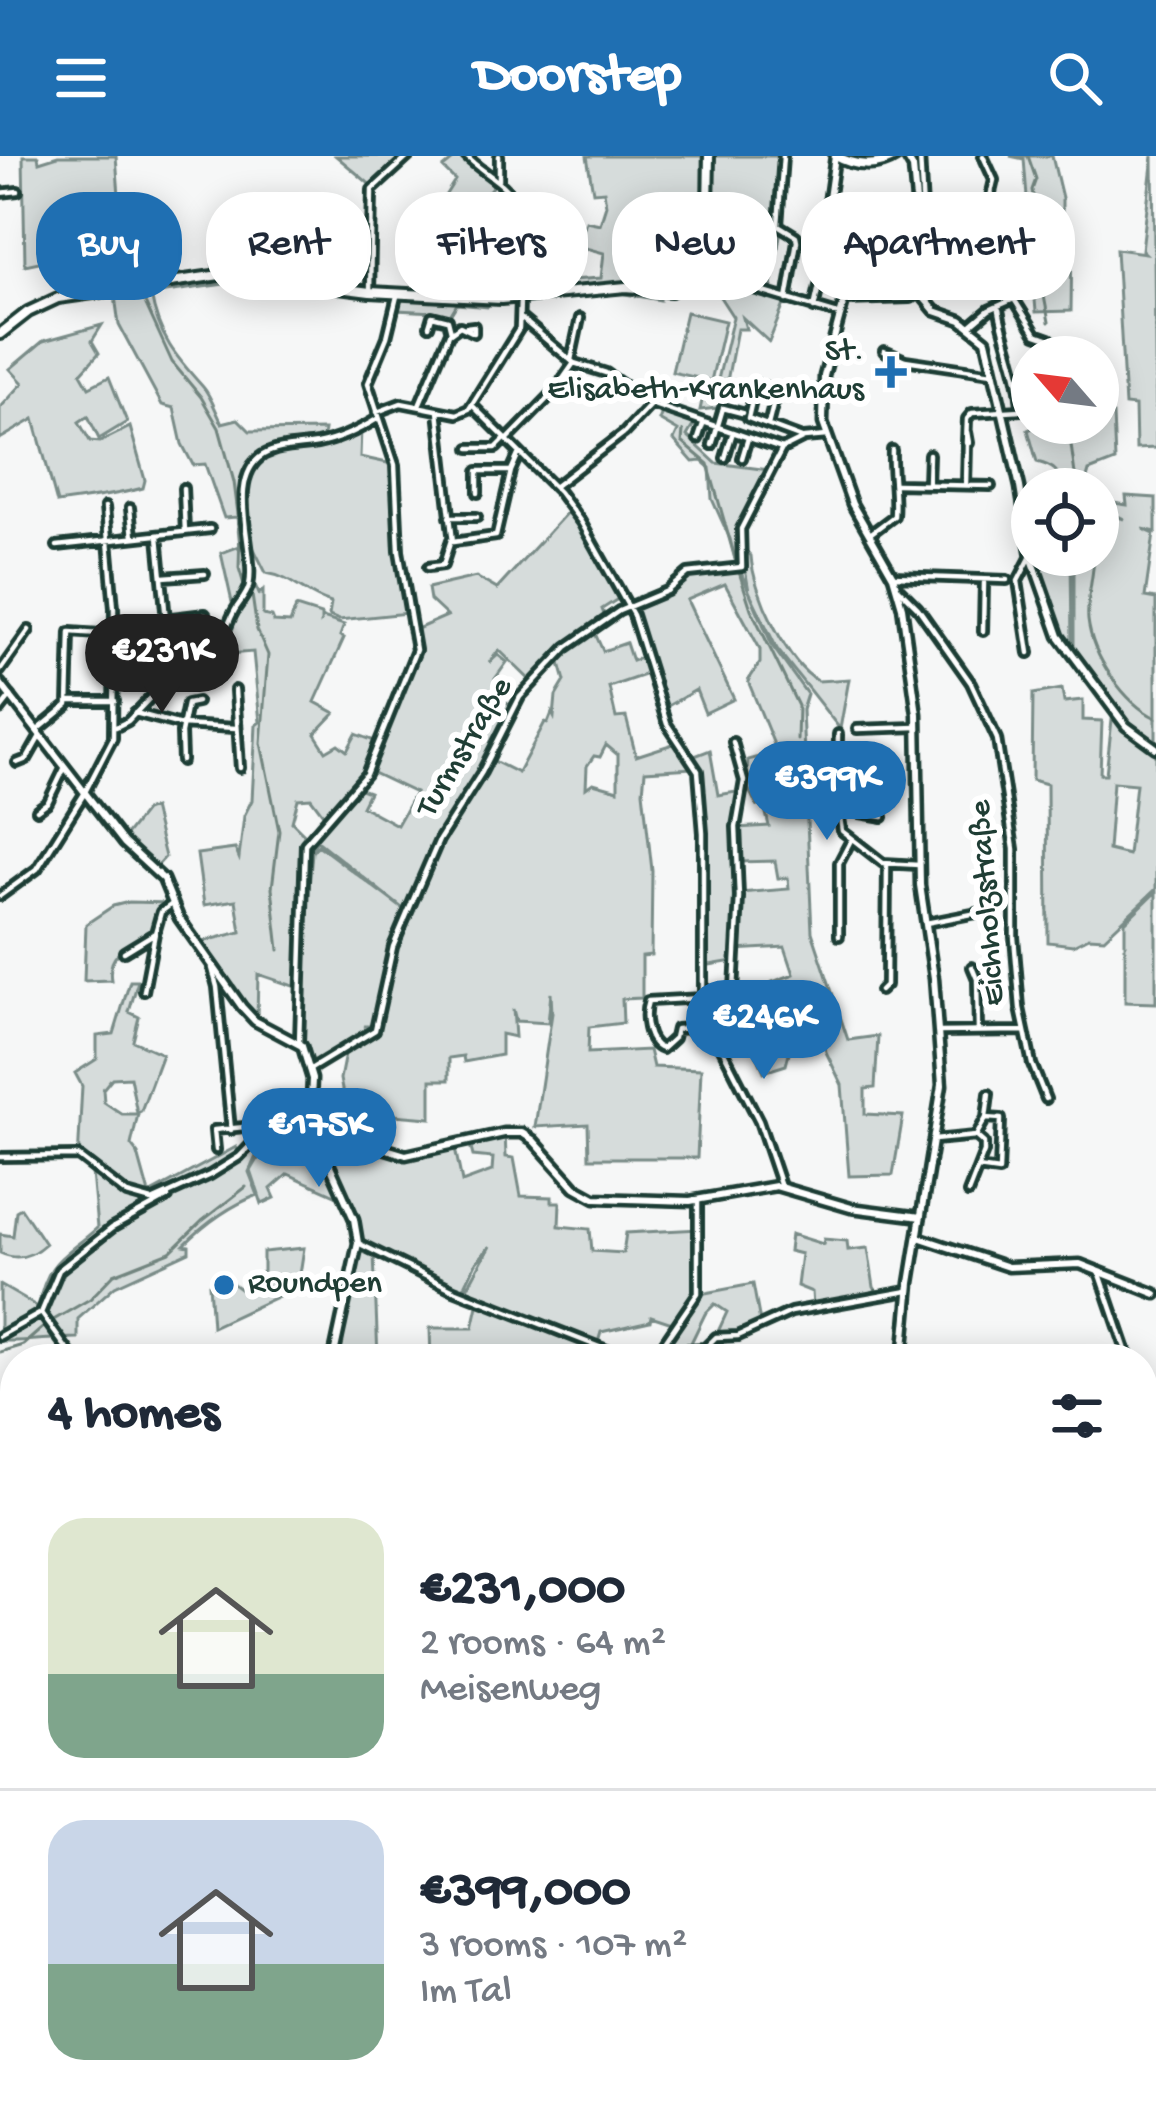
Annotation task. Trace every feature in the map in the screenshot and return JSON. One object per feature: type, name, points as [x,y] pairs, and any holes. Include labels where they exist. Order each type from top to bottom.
[{"type":"main road","points":[[709,156],[709,192]]},
{"type":"main road","points":[[836,156],[852,163],[896,156]]},
{"type":"main road","points":[[0,334],[39,306],[62,300]]},
{"type":"street","points":[[371,241],[372,190],[409,156]]},
{"type":"street","points":[[466,156],[506,192]]},
{"type":"street","points":[[499,156],[499,182]]},
{"type":"street","points":[[783,156],[778,225],[797,241],[787,300]]},
{"type":"street","points":[[830,192],[836,156]]},
{"type":"street","points":[[906,156],[913,168],[915,192]]},
{"type":"street","points":[[920,156],[922,192]]},
{"type":"street","points":[[983,156],[994,180],[991,192]]},
{"type":"street","points":[[0,193],[18,191]]},
{"type":"street","points":[[777,297],[841,315]]},
{"type":"street","points":[[970,326],[1013,299],[1042,336]]},
{"type":"street","points":[[335,1344],[358,1243],[353,1219],[311,1123],[312,1087],[299,1043],[305,844],[366,774],[416,650],[399,551],[395,465],[368,383],[396,300]]},
{"type":"street","points":[[116,727],[174,673],[218,653],[248,591],[250,545],[243,505],[246,480],[256,460],[274,451],[326,442],[401,403],[457,414],[472,405],[522,319],[520,300]]},
{"type":"street","points":[[814,308],[816,300]]},
{"type":"street","points":[[845,300],[823,386],[823,420],[852,504],[893,576],[911,661],[918,727],[919,866],[942,1085],[904,1344]]},
{"type":"street","points":[[927,300],[937,313],[995,338],[1013,358],[1021,408],[1018,413],[973,413],[968,419],[966,484]]},
{"type":"street","points":[[999,310],[992,373],[1013,468]]},
{"type":"street","points":[[418,405],[451,332],[442,316],[432,316],[429,326]]},
{"type":"street","points":[[470,448],[496,448],[545,402],[572,361],[580,318]]},
{"type":"street","points":[[522,319],[572,361],[611,376],[646,401]]},
{"type":"street","points":[[451,332],[466,327]]},
{"type":"street","points":[[884,350],[905,360],[992,373]]},
{"type":"street","points":[[768,425],[777,389],[756,384],[748,418],[804,438]]},
{"type":"street","points":[[554,487],[655,404],[782,449],[804,438],[828,436]]},
{"type":"street","points":[[472,405],[554,487],[581,522],[629,606],[669,728],[699,777],[704,998],[711,1027],[759,1121],[781,1186]]},
{"type":"street","points":[[712,445],[723,407],[742,413]]},
{"type":"street","points":[[428,567],[442,565],[451,540],[438,411]]},
{"type":"street","points":[[698,439],[703,424]]},
{"type":"street","points":[[725,458],[733,433]]},
{"type":"street","points":[[742,458],[748,438]]},
{"type":"street","name":"Turmstraße","points":[[309,1070],[375,1030],[389,961],[439,840],[482,772],[520,697],[567,647],[629,606],[667,591],[687,573],[742,567],[741,529],[782,449]]},
{"type":"street","points":[[870,533],[892,520],[896,484],[891,476],[892,450]]},
{"type":"street","points":[[451,540],[460,543],[495,537],[519,453]]},
{"type":"street","points":[[928,484],[929,454]]},
{"type":"street","points":[[478,494],[478,471],[511,471]]},
{"type":"street","points":[[896,484],[991,486]]},
{"type":"street","points":[[182,488],[185,532]]},
{"type":"street","points":[[0,896],[33,874],[84,794],[116,727],[115,625],[104,507]]},
{"type":"street","points":[[130,508],[133,537]]},
{"type":"street","points":[[449,517],[477,517]]},
{"type":"street","points":[[60,548],[210,530]]},
{"type":"street","points":[[158,535],[166,620]]},
{"type":"street","points":[[164,577],[205,574]]},
{"type":"street","points":[[893,576],[1007,580]]},
{"type":"street","points":[[1021,576],[1029,653]]},
{"type":"street","points":[[1039,576],[1066,647],[1126,726],[1156,748]]},
{"type":"street","points":[[982,631],[984,580]]},
{"type":"street","name":"Eichholzstraße","points":[[897,588],[907,592],[971,683],[997,739],[1014,849],[1015,973],[1024,1031],[1046,1099]]},
{"type":"street","points":[[115,625],[205,614]]},
{"type":"street","points":[[0,671],[29,630]]},
{"type":"street","points":[[69,703],[70,632],[115,635]]},
{"type":"street","points":[[144,649],[147,655],[168,661],[174,673]]},
{"type":"street","points":[[0,683],[124,843],[164,879],[185,928],[252,1018],[299,1043]]},
{"type":"street","points":[[235,690],[240,768]]},
{"type":"street","points":[[0,710],[11,696]]},
{"type":"street","points":[[16,763],[27,759],[38,734],[69,703],[115,701]]},
{"type":"street","points":[[182,761],[181,724],[187,704],[196,702]]},
{"type":"street","points":[[135,713],[181,724],[236,728]]},
{"type":"street","points":[[857,729],[918,727]]},
{"type":"street","points":[[838,734],[840,825],[851,840],[887,864],[919,866]]},
{"type":"street","points":[[708,1017],[733,1008],[740,897],[736,827],[744,781],[733,742]]},
{"type":"street","points":[[37,810],[48,802],[64,769]]},
{"type":"street","points":[[838,780],[876,786]]},
{"type":"street","points":[[838,809],[883,818]]},
{"type":"street","points":[[838,936],[839,863],[851,840]]},
{"type":"street","points":[[880,991],[886,986],[887,864]]},
{"type":"street","points":[[144,991],[154,933],[161,912],[172,904]]},
{"type":"street","points":[[926,923],[977,913]]},
{"type":"street","points":[[124,952],[154,933]]},
{"type":"street","points":[[209,957],[217,987],[232,1130]]},
{"type":"street","points":[[972,967],[977,979],[978,1031]]},
{"type":"street","points":[[704,998],[648,1001],[650,1038],[662,1049],[677,1028],[711,1027]]},
{"type":"street","points":[[938,1032],[1024,1031]]},
{"type":"street","points":[[976,1136],[986,1118],[989,1094]]},
{"type":"street","points":[[978,1168],[999,1171],[1002,1163],[1001,1119],[986,1118]]},
{"type":"street","points":[[216,1150],[214,1130],[271,1124],[311,1123],[406,1155],[518,1132],[533,1140],[586,1195],[698,1200],[781,1186],[857,1210],[921,1217]]},
{"type":"street","points":[[0,1336],[41,1313],[59,1270],[117,1225],[239,1157],[271,1124]]},
{"type":"street","points":[[934,1140],[976,1136]]},
{"type":"street","points":[[968,1192],[985,1149],[976,1136]]},
{"type":"street","points":[[0,1157],[78,1156],[134,1198],[152,1202],[167,1197]]},
{"type":"street","points":[[665,1344],[698,1293],[698,1200]]},
{"type":"street","points":[[918,1237],[1002,1266],[1072,1262],[1156,1294]]},
{"type":"street","points":[[358,1243],[454,1290],[592,1344]]},
{"type":"street","points":[[1100,1270],[1124,1344]]},
{"type":"street","points":[[709,1344],[716,1337],[737,1336],[791,1312],[909,1287]]},
{"type":"street","points":[[41,1313],[63,1344]]},
{"type":"shaded area","points":[[23,156],[38,156],[39,162],[58,156],[116,156],[119,192],[36,192],[36,263],[25,265]]},
{"type":"shaded area","points":[[336,156],[405,156],[373,187]]},
{"type":"shaded area","points":[[464,156],[496,182],[488,192],[447,192],[455,180],[443,168]]},
{"type":"shaded area","points":[[587,156],[707,156],[705,192],[612,192],[612,286],[588,288],[588,279],[601,278],[604,253],[588,249],[588,221],[600,224],[606,205],[604,191],[593,192]]},
{"type":"shaded area","points":[[711,156],[782,156],[777,214],[777,192],[711,192]]},
{"type":"shaded area","points":[[1010,156],[1052,156],[1061,192],[1027,192],[1024,159]]},
{"type":"shaded area","points":[[1153,156],[1156,448],[1136,449],[1135,406],[1125,405],[1116,249],[1145,253]]},
{"type":"shaded area","points":[[206,278],[206,287],[182,290],[182,282]]},
{"type":"shaded area","points":[[116,300],[152,300],[164,335],[206,391],[222,423],[238,419],[250,431],[324,430],[322,445],[361,429],[360,457],[392,464],[397,551],[408,613],[339,620],[329,616],[331,603],[266,573],[250,541],[247,590],[234,611],[221,553],[240,546],[237,517],[224,518],[205,464],[193,465],[182,444],[174,408],[162,405],[119,325]]},
{"type":"shaded area","points":[[401,300],[490,301],[487,307],[457,304],[449,317],[397,310]]},
{"type":"shaded area","points":[[722,300],[785,302],[769,342],[743,318],[746,329],[737,329],[724,397],[717,408],[700,410],[702,401],[715,392],[733,317]]},
{"type":"shaded area","points":[[1035,300],[1071,300],[1071,311],[1036,312]]},
{"type":"shaded area","points":[[686,312],[725,321],[711,381],[672,372]]},
{"type":"shaded area","points":[[102,325],[92,341],[99,353],[81,373],[89,387],[109,377],[127,422],[99,439],[88,416],[79,422],[90,441],[100,442],[130,427],[145,480],[143,488],[57,503],[34,419],[0,439],[0,408],[23,383],[10,369],[43,341]]},
{"type":"shaded area","points":[[663,410],[694,424],[687,436],[716,463],[769,470],[742,524],[741,567],[737,567],[712,499],[710,468],[702,461],[693,462],[674,440],[678,431],[659,420]]},
{"type":"shaded area","points":[[1032,444],[1114,444],[1115,461],[1097,468],[1052,468],[1037,462]]},
{"type":"shaded area","points":[[1126,496],[1156,498],[1156,532],[1143,529],[1154,534],[1145,597],[1156,599],[1156,745],[1130,726],[1074,653],[1074,576],[1119,576],[1119,517],[1124,519],[1119,516],[1119,504],[1127,505]]},
{"type":"shaded area","points":[[570,509],[621,597],[602,609],[605,617],[556,653],[531,681],[499,650],[489,663],[498,655],[507,662],[495,679],[507,689],[501,699],[513,706],[490,759],[518,773],[545,722],[552,713],[554,717],[556,696],[565,681],[558,656],[593,629],[603,651],[626,643],[632,661],[646,656],[650,673],[609,687],[616,718],[626,717],[636,756],[676,743],[694,768],[645,771],[652,870],[651,955],[642,956],[642,998],[622,999],[623,1023],[589,1027],[588,1053],[649,1050],[653,1067],[701,1069],[697,1158],[589,1158],[588,1124],[535,1127],[552,1013],[551,993],[548,1023],[516,1021],[513,1009],[515,1037],[501,1034],[501,1055],[464,1062],[463,1056],[449,1058],[449,1080],[431,1080],[431,1118],[394,1115],[391,1145],[327,1129],[330,1113],[346,1111],[340,1079],[346,1049],[376,1033],[391,958],[387,958],[372,1026],[364,1026],[374,1028],[311,1066],[303,1041],[305,849],[310,838],[316,842],[310,852],[309,888],[312,852],[318,845],[407,912],[311,836],[358,788],[369,792],[362,806],[397,825],[415,793],[369,771],[419,648],[417,629],[447,616],[430,600],[428,588],[476,577],[497,589]],"holes":[[[606,745],[618,755],[618,790],[593,783],[586,788],[587,766],[594,756],[600,757]]]},
{"type":"shaded area","points":[[741,546],[751,556],[765,606],[795,659],[818,681],[849,679],[840,729],[777,649],[749,591]]},
{"type":"shaded area","points":[[740,570],[773,647],[807,694],[802,710],[812,932],[848,1040],[878,1036],[875,1088],[865,1089],[865,1114],[903,1116],[893,1175],[849,1176],[842,1085],[822,1033],[794,1033],[786,1065],[764,1072],[756,1054],[762,1051],[760,1034],[755,1024],[749,1026],[740,1008],[770,997],[772,982],[794,974],[785,947],[735,950],[736,922],[733,961],[704,966],[706,827],[692,757],[710,750],[718,795],[742,791],[734,827],[739,899],[740,893],[789,889],[788,878],[778,878],[775,861],[738,862],[737,828],[769,826],[764,805],[757,806],[746,784],[748,760],[777,752],[748,681],[760,663],[760,649],[725,584],[687,600],[734,699],[705,713],[696,690],[664,708],[632,607],[668,592],[688,574]]},
{"type":"shaded area","points":[[251,576],[259,594],[263,590],[263,615],[274,622],[290,623],[296,607],[321,615],[321,621],[344,625],[340,636],[344,638],[315,702],[335,713],[315,734],[326,751],[338,744],[347,751],[356,734],[380,743],[357,783],[325,817],[311,798],[298,799],[292,822],[307,837],[301,853],[299,988],[258,974],[257,1019],[201,942],[241,932],[236,900],[204,905],[197,854],[235,849],[239,858],[244,816],[252,800],[256,725],[260,722],[253,652],[228,654],[223,646]]},
{"type":"shaded area","points":[[1040,576],[1071,576],[1072,648],[1060,633]]},
{"type":"shaded area","points":[[1062,689],[1064,702],[1083,700],[1083,720],[1102,721],[1100,774],[1106,774],[1113,711],[1131,734],[1156,749],[1156,889],[1104,938],[1089,937],[1073,945],[1048,942],[1047,784],[1032,780],[1033,694]],"holes":[[[1113,782],[1136,784],[1128,855],[1108,850]]]},
{"type":"shaded area","points":[[153,808],[165,857],[157,866],[162,883],[119,844],[145,811]]},
{"type":"shaded area","points":[[1156,892],[1156,1003],[1125,1002],[1125,922]]},
{"type":"shaded area","points":[[169,903],[160,911],[153,933],[116,956],[111,980],[84,981],[86,924],[113,906]]},
{"type":"shaded area","points":[[130,981],[138,981],[129,1012],[139,1017],[133,1041],[162,1054],[141,1111],[137,1113],[130,1077],[112,1078],[103,1089],[104,1102],[122,1114],[138,1114],[131,1145],[149,1194],[236,1147],[241,1156],[269,1127],[249,1172],[258,1195],[200,1230],[184,1245],[189,1252],[115,1286],[78,1319],[78,1338],[0,1341],[0,1285],[38,1307],[52,1269],[97,1228],[92,1173],[78,1161],[82,1086],[75,1073],[97,1059],[97,1036],[114,1034]]},
{"type":"shaded area","points":[[309,1124],[342,1198],[288,1174],[271,1189],[275,1198],[262,1204],[251,1171],[268,1142],[271,1126]]},
{"type":"shaded area","points":[[323,1133],[397,1156],[455,1148],[462,1182],[492,1171],[493,1158],[473,1156],[470,1145],[505,1133],[506,1157],[514,1158],[521,1196],[552,1197],[552,1202],[560,1202],[559,1226],[590,1229],[592,1251],[623,1253],[626,1233],[699,1229],[696,1292],[675,1324],[651,1316],[650,1321],[601,1332],[598,1344],[431,1344],[430,1328],[473,1328],[480,1297],[465,1292],[490,1246],[462,1292],[359,1243],[350,1204],[320,1137]]},
{"type":"shaded area","points":[[21,1208],[45,1244],[12,1257],[0,1253],[0,1234],[13,1236],[16,1211]]},
{"type":"shaded area","points":[[791,1234],[823,1244],[824,1239],[847,1241],[848,1250],[868,1248],[879,1295],[813,1306],[812,1292],[797,1286],[801,1254],[789,1251]]},
{"type":"shaded area","points":[[359,1246],[374,1253],[377,1344],[338,1344]]},
{"type":"shaded area","points":[[304,1248],[298,1287],[212,1327],[209,1284],[225,1278],[240,1289],[263,1271],[263,1252]]},
{"type":"shaded area","points":[[753,1284],[760,1322],[736,1335],[716,1336],[727,1312],[715,1304],[690,1344],[667,1344],[700,1294]]},
{"type":"waterway","points":[[702,156],[702,192]]},
{"type":"waterway","points":[[1028,156],[1036,179],[1032,190],[1041,241],[1036,254],[1049,322]]},
{"type":"waterway","points":[[144,300],[172,362],[219,428],[234,482],[239,568],[245,588]]},
{"type":"waterway","points":[[683,431],[682,442],[708,464],[737,566]]},
{"type":"waterway","points":[[1071,444],[1074,468]]},
{"type":"waterway","points":[[739,572],[751,609],[798,706],[797,740]]},
{"type":"waterway","points":[[1092,576],[1088,612],[1096,648],[1121,690],[1156,718]]},
{"type":"waterway","points":[[252,595],[257,630],[268,655],[261,743],[279,831],[272,888],[279,950]]},
{"type":"waterway","points":[[50,1322],[90,1299],[114,1274],[170,1252],[246,1187]]},
{"type":"waterway","points":[[24,1344],[47,1324]]},
{"type":"place","name":"St. Elisabeth-Krankenhaus","points":[[891,372]]},
{"type":"place","name":"Roundpen","points":[[224,1285]]}]
